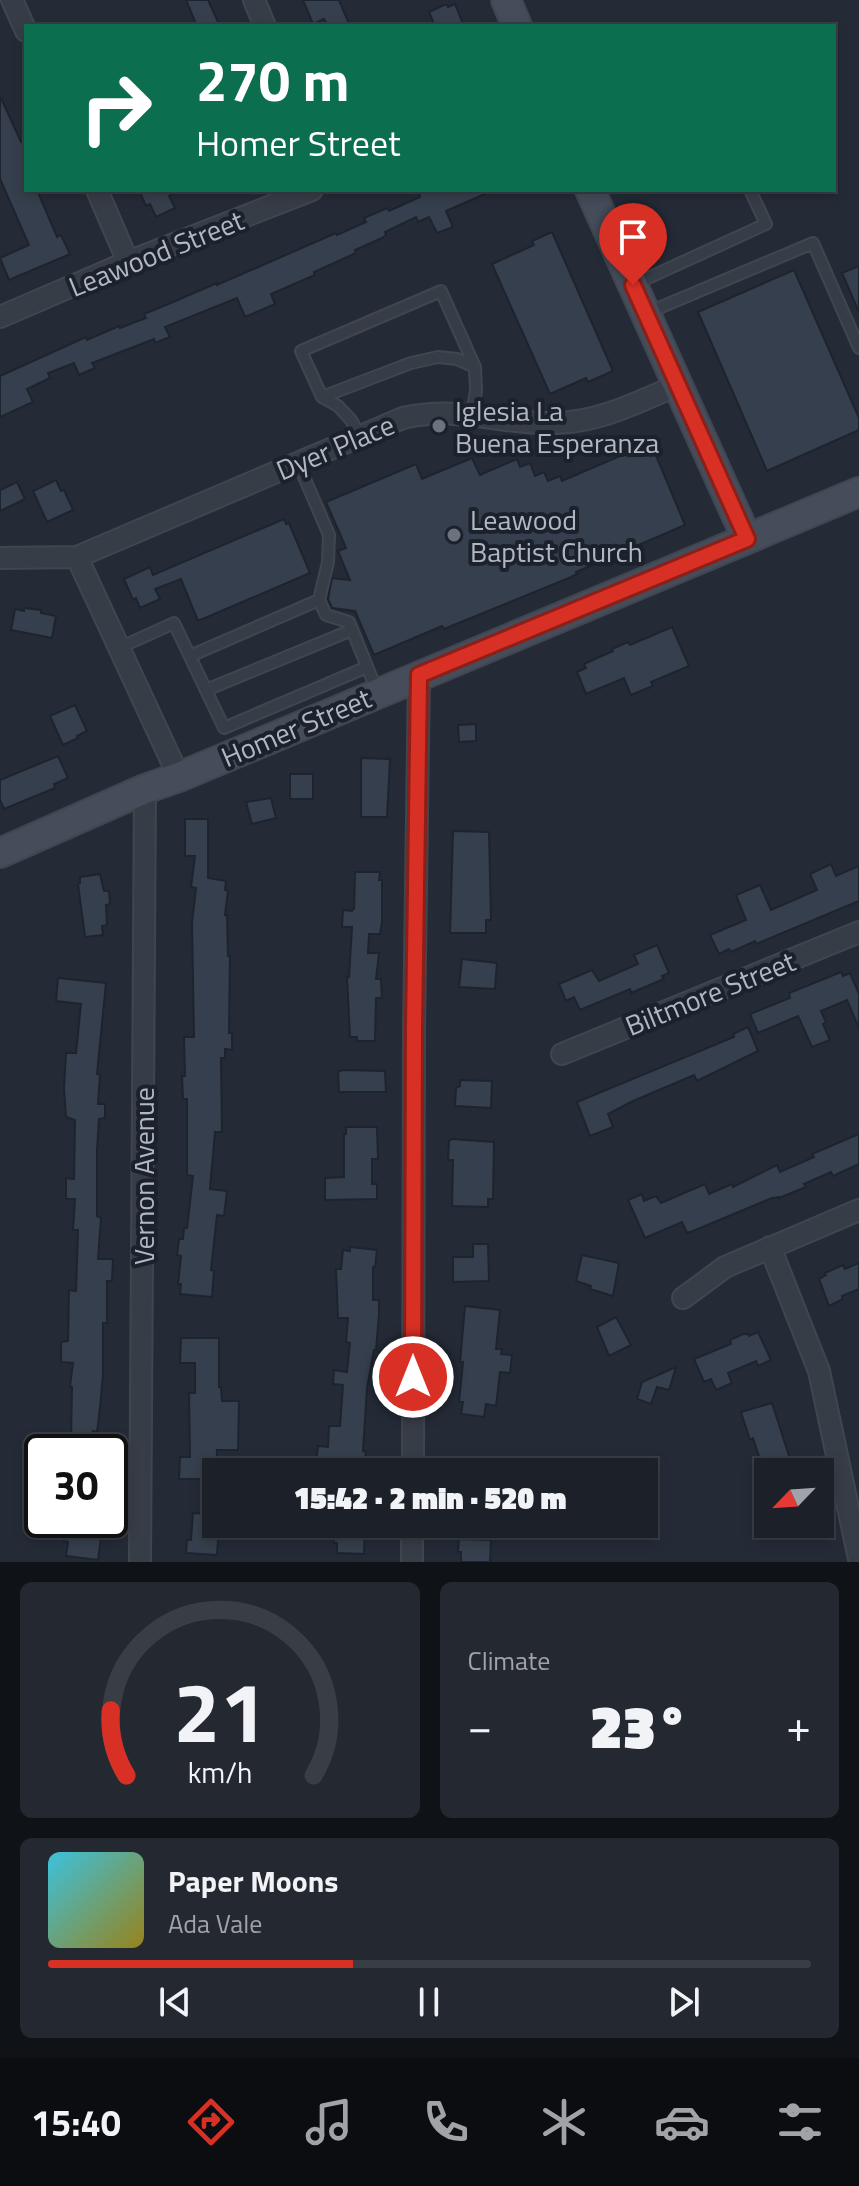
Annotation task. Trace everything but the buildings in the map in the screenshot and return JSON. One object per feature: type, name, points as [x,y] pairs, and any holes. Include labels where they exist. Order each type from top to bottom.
[{"type":"street","points":[[12,0],[24,27]]},
{"type":"street","points":[[254,0],[264,24]]},
{"type":"street","points":[[506,0],[516,24]]},
{"type":"street","points":[[98,192],[128,262]]},
{"type":"street","name":"Leawood Street","points":[[0,317],[128,262],[307,192]]},
{"type":"street","points":[[591,192],[747,539]]},
{"type":"street","name":"Dyer Place","points":[[0,558],[77,557],[403,418],[445,412],[528,423],[575,422],[617,411],[678,385]]},
{"type":"street","name":"Homer Street","points":[[0,853],[179,777],[372,680],[419,675],[859,492]]},
{"type":"street","points":[[77,557],[179,777]]},
{"type":"street","points":[[413,1458],[419,675]]},
{"type":"street","name":"Vernon Avenue","points":[[140,1562],[145,789]]},
{"type":"street","name":"Biltmore Street","points":[[562,1054],[859,932]]},
{"type":"street","points":[[683,1298],[725,1267],[859,1210]]},
{"type":"street","points":[[770,1247],[819,1371],[859,1559]]},
{"type":"street","points":[[412,1538],[412,1562]]},
{"type":"lane","points":[[633,285],[766,224],[751,192]]},
{"type":"lane","points":[[646,314],[813,243],[859,348]]},
{"type":"lane","points":[[360,436],[338,406],[322,397],[301,351],[441,291],[475,367],[476,391],[472,414]]},
{"type":"lane","points":[[322,397],[411,363],[438,357],[457,359],[475,367]]},
{"type":"lane","points":[[119,648],[174,623],[224,728],[372,680],[349,622],[326,615],[319,600],[328,562],[329,535],[298,462]]},
{"type":"lane","points":[[190,656],[319,600]]},
{"type":"lane","points":[[206,690],[352,630]]},
{"type":"place","name":"Iglesia La Buena Esperanza","points":[[439,426]]},
{"type":"place","name":"Leawood Baptist Church","points":[[454,535]]},
{"type":"route","points":[[413,1377],[419,675],[747,539],[633,285]]}]
